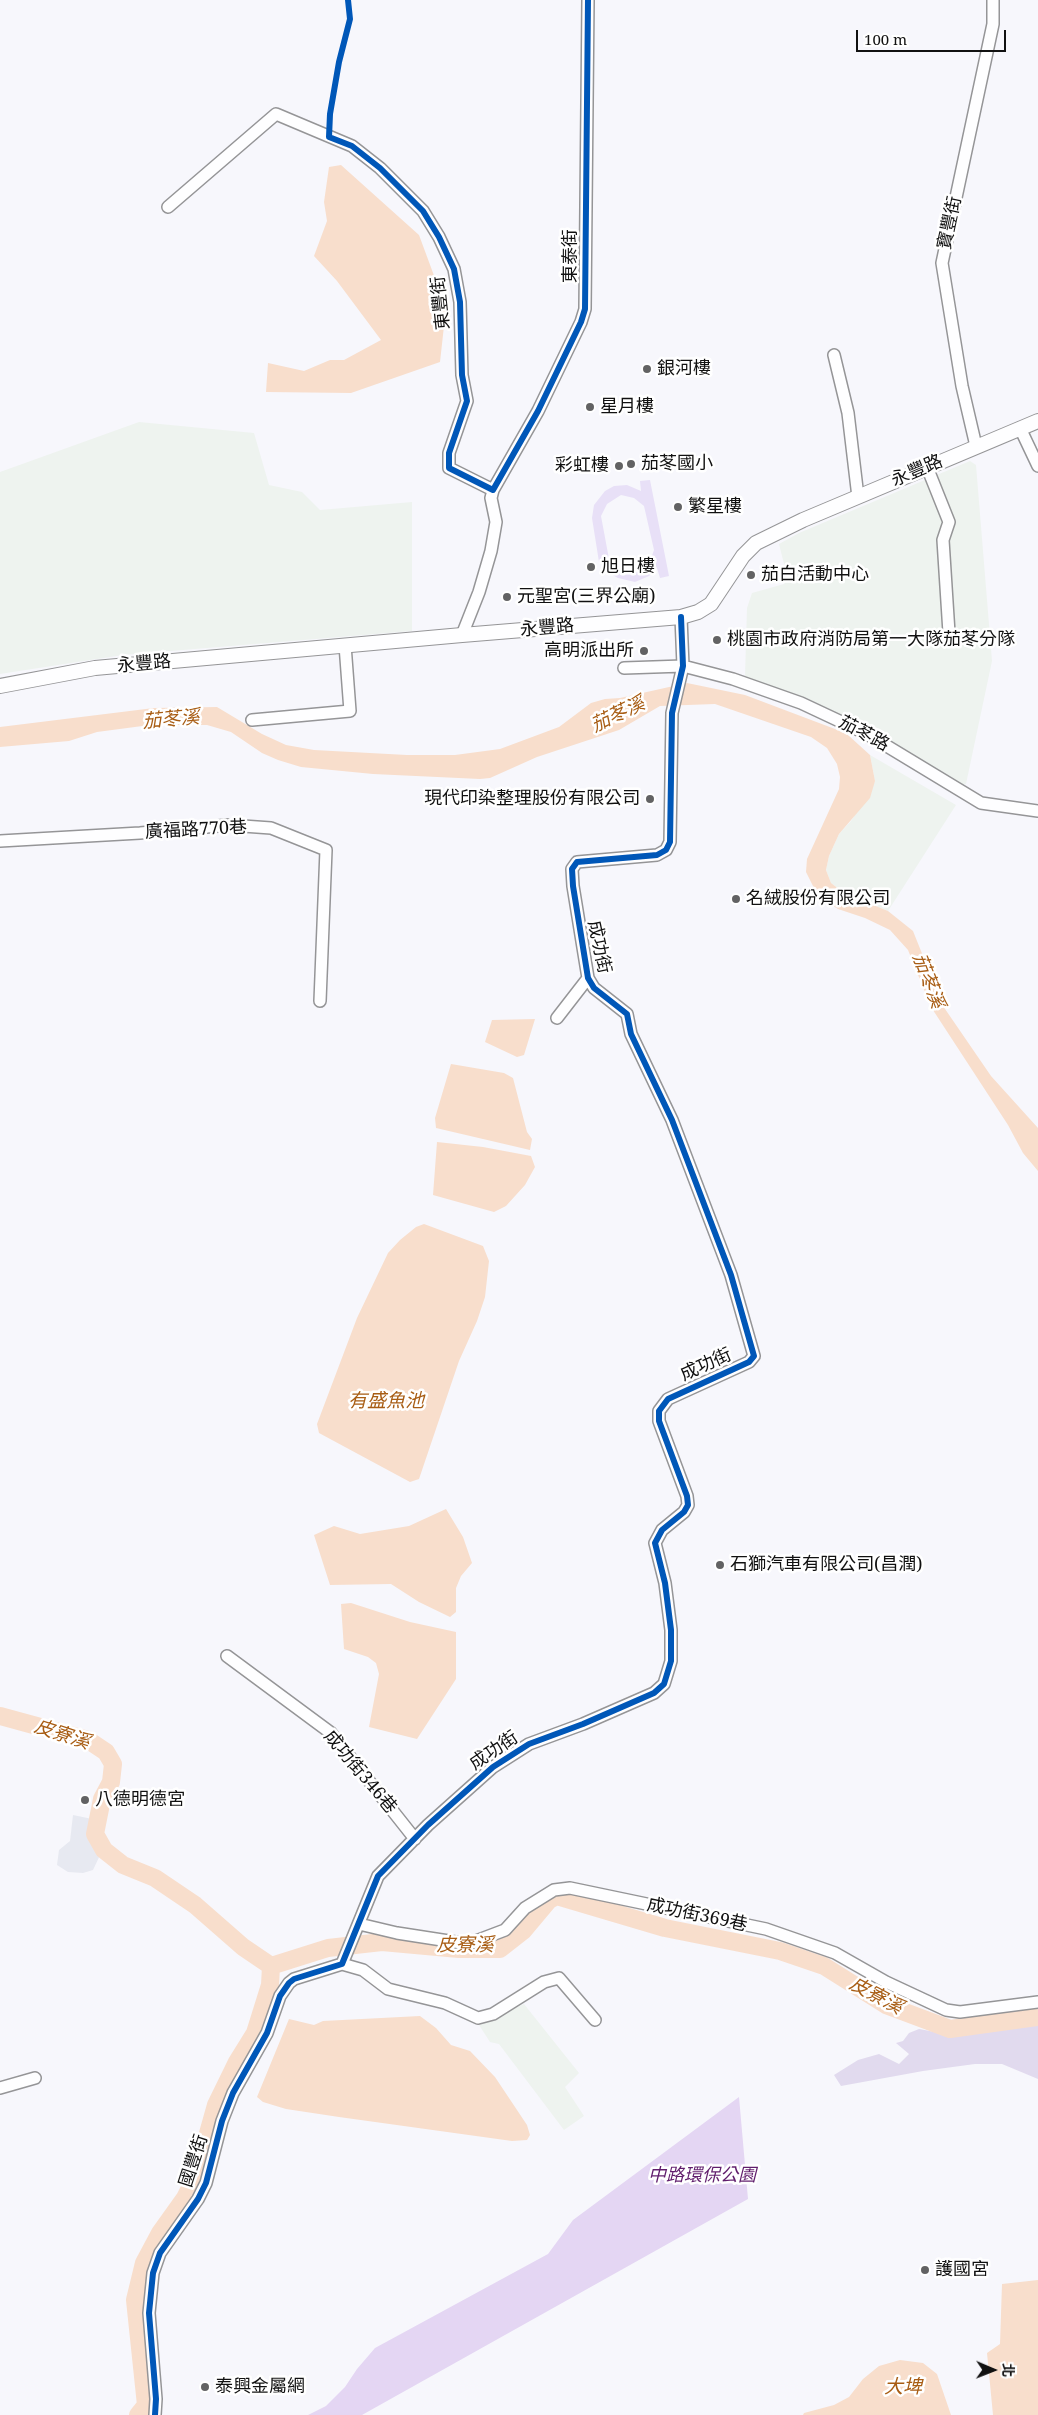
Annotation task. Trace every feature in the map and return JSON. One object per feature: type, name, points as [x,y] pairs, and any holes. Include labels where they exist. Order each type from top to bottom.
[{"type":"street","name":"東泰街","points":[[493,490],[538,411],[581,322],[585,309],[588,0]]},
{"type":"street","name":"寶豐街","points":[[976,446],[962,386],[942,263],[993,24],[993,0]]},
{"type":"street","name":"東豐街","points":[[168,207],[276,114],[352,146],[380,168],[423,211],[439,237],[454,269],[460,302],[462,375],[466,401],[449,453],[449,468],[493,490]]},
{"type":"street","points":[[834,355],[848,413],[858,497]]},
{"type":"street","name":"永豐路","points":[[0,686],[95,668],[681,617],[698,612],[711,604],[743,556],[756,543],[927,467],[1038,421]]},
{"type":"street","points":[[1020,428],[1038,466]]},
{"type":"street","points":[[927,467],[949,522],[943,540],[950,633]]},
{"type":"street","points":[[462,635],[479,592],[491,550],[496,522],[491,498],[493,490]]},
{"type":"street","points":[[681,617],[683,666]]},
{"type":"street","points":[[252,720],[350,711],[345,646]]},
{"type":"street","name":"茄苳路","points":[[624,668],[683,666],[733,680],[801,703],[868,734],[980,803],[1038,811]]},
{"type":"street","name":"成功街","points":[[344,1961],[378,1876],[470,1785],[529,1744],[583,1724],[654,1693],[664,1684],[671,1661],[671,1630],[665,1583],[655,1543],[662,1530],[684,1512],[688,1505],[687,1496],[659,1421],[659,1411],[668,1399],[749,1362],[754,1356],[728,1266],[672,1120],[632,1034],[627,1014],[594,988],[588,978],[573,886],[572,869],[577,862],[658,855],[666,850],[670,842],[673,708],[683,666]]},
{"type":"street","name":"廣福路770巷","points":[[0,841],[140,833],[229,825],[271,828],[326,850],[320,1001]]},
{"type":"street","points":[[557,1018],[588,978]]},
{"type":"street","name":"成功街346巷","points":[[227,1656],[331,1733],[415,1839]]},
{"type":"street","name":"成功街369巷","points":[[359,1924],[397,1933],[468,1944],[505,1930],[525,1908],[554,1890],[570,1888],[766,1929],[835,1953],[886,1982],[946,2010],[960,2012],[1038,2002]]},
{"type":"street","points":[[344,1961],[363,1970],[388,1989],[445,2003],[478,2018],[493,2014],[544,1982],[560,1978],[595,2020]]},
{"type":"street","name":"國豐街","points":[[155,2415],[156,2399],[148,2314],[153,2272],[160,2253],[198,2199],[206,2183],[222,2121],[233,2093],[267,2033],[280,1996],[294,1979],[344,1961]]},
{"type":"street","points":[[0,2088],[35,2078]]},
{"type":"shaded area","points":[[139,422],[254,433],[269,485],[302,492],[320,510],[412,502],[412,631],[123,655],[0,674],[0,472]]},
{"type":"shaded area","points":[[970,461],[976,465],[992,661],[966,784],[959,785],[814,704],[745,676],[747,608],[752,593],[784,584],[787,576],[779,544],[799,533]]},
{"type":"shaded area","points":[[650,480],[669,576],[660,578],[657,568],[649,576],[635,582],[618,578],[609,573],[599,562],[592,518],[594,505],[605,491],[614,486],[627,485],[641,491],[640,481]],"holes":[[[621,495],[634,498],[644,506],[654,550],[649,564],[635,573],[619,569],[609,559],[601,516],[607,504]]]},
{"type":"shaded area","points":[[870,755],[956,805],[888,911],[844,893],[831,883],[826,870],[829,856],[839,834],[851,821],[875,781]]},
{"type":"shaded area","points":[[73,1815],[97,1820],[93,1836],[102,1851],[93,1870],[83,1873],[68,1872],[57,1865],[59,1850],[70,1841]]},
{"type":"shaded area","points":[[524,2004],[579,2073],[565,2087],[584,2116],[564,2130],[499,2044],[490,2042],[479,2025]]},
{"type":"shaded area","points":[[1038,2023],[1038,2079],[1002,2064],[975,2064],[923,2071],[841,2086],[834,2075],[858,2060],[879,2054],[899,2064],[909,2054],[896,2043],[903,2041],[909,2033],[919,2029],[952,2035]]},
{"type":"green space","name":"中路環保公園","points":[[739,2097],[748,2199],[362,2415],[308,2415],[326,2406],[345,2387],[375,2348],[548,2254],[573,2220]]},
{"type":"water","points":[[341,165],[419,235],[446,308],[440,362],[351,393],[266,392],[268,363],[304,371],[330,360],[344,360],[381,340],[337,281],[314,256],[327,221],[324,202],[329,167]]},
{"type":"water","name":"茄苳溪","points":[[687,683],[745,695],[835,729],[848,735],[870,755],[875,781],[870,798],[839,834],[829,856],[826,870],[831,883],[844,893],[888,911],[913,931],[943,1006],[991,1076],[1038,1128],[1038,1171],[1023,1153],[1008,1125],[931,1007],[908,950],[890,930],[865,918],[838,909],[824,900],[813,886],[806,872],[807,859],[839,789],[840,777],[837,764],[827,748],[811,737],[715,704],[660,706],[619,730],[537,757],[490,778],[480,779],[373,774],[301,767],[262,753],[231,732],[207,725],[150,725],[97,732],[69,741],[0,747],[0,727],[154,708],[217,707],[262,734],[286,745],[314,750],[407,755],[455,755],[500,749],[559,727],[591,703]]},
{"type":"water","points":[[535,1019],[524,1055],[517,1057],[485,1042],[492,1020]]},
{"type":"water","points":[[451,1064],[504,1073],[513,1078],[527,1132],[532,1139],[530,1150],[436,1128],[435,1118]]},
{"type":"water","points":[[437,1142],[483,1147],[531,1156],[535,1167],[525,1185],[506,1206],[494,1212],[433,1195]]},
{"type":"water","name":"有盛魚池","points":[[424,1224],[483,1246],[489,1261],[485,1297],[477,1321],[459,1361],[419,1479],[410,1482],[319,1433],[317,1424],[357,1318],[388,1253],[416,1227]]},
{"type":"water","points":[[446,1509],[463,1537],[472,1563],[461,1576],[456,1588],[456,1612],[450,1617],[419,1602],[391,1584],[330,1585],[314,1535],[334,1526],[360,1534],[409,1526]]},
{"type":"water","points":[[351,1603],[410,1622],[456,1632],[456,1679],[417,1739],[369,1727],[379,1674],[376,1663],[368,1657],[344,1649],[341,1604]]},
{"type":"water","points":[[420,2016],[436,2028],[451,2045],[470,2051],[495,2077],[527,2125],[530,2135],[527,2140],[512,2141],[286,2109],[263,2102],[257,2097],[289,2019],[314,2025],[323,2021]]},
{"type":"water","points":[[1038,2280],[1038,2415],[993,2415],[987,2353],[1000,2344],[1002,2284]]},
{"type":"water","name":"大埤","points":[[900,2360],[923,2363],[937,2374],[951,2415],[803,2415],[804,2413],[834,2405],[849,2397],[863,2379],[879,2366]]},
{"type":"waterway","name":"皮寮溪","points":[[0,1716],[88,1740],[106,1752],[113,1764],[111,1782],[102,1799],[95,1834],[104,1850],[123,1865],[155,1878],[195,1905],[243,1947],[271,1966]]},
{"type":"waterway","name":"皮寮溪","points":[[271,1966],[328,1948],[382,1942],[459,1949],[500,1949],[523,1931],[549,1900],[557,1896],[665,1928],[780,1951],[824,1966],[886,2005],[950,2029],[1038,2017]]},
{"type":"waterway","points":[[138,2415],[146,2405],[135,2300],[144,2263],[160,2233],[185,2198],[196,2176],[216,2105],[237,2062],[255,2033],[270,1985],[271,1966]]},
{"type":"cycle path","points":[[348,0],[350,19],[339,62],[330,114],[329,137],[352,146],[380,168],[423,211],[439,237],[454,269],[460,302],[462,375],[467,401],[449,453],[449,468],[493,490],[538,411],[581,322],[585,309],[588,0]]},
{"type":"cycle path","points":[[155,2415],[156,2399],[149,2313],[153,2273],[160,2253],[198,2199],[206,2183],[222,2121],[233,2093],[267,2033],[280,1996],[294,1979],[342,1964],[378,1876],[428,1825],[493,1767],[529,1744],[583,1724],[654,1693],[664,1684],[671,1661],[671,1630],[665,1583],[655,1543],[662,1530],[684,1512],[688,1505],[687,1496],[659,1421],[659,1411],[668,1399],[749,1362],[754,1356],[731,1275],[672,1120],[631,1034],[627,1014],[594,988],[588,978],[572,869],[577,862],[657,855],[666,850],[670,842],[672,713],[683,666],[681,617]]},
{"type":"place","name":"銀河樓","points":[[647,369]]},
{"type":"place","name":"星月樓","points":[[590,407]]},
{"type":"place","name":"茄苳國小","points":[[631,464]]},
{"type":"place","name":"彩虹樓","points":[[619,466]]},
{"type":"place","name":"繁星樓","points":[[678,507]]},
{"type":"place","name":"旭日樓","points":[[591,567]]},
{"type":"place","name":"茄白活動中心","points":[[751,575]]},
{"type":"place","name":"元聖宮(三界公廟)","points":[[507,597]]},
{"type":"place","name":"桃園市政府消防局第一大隊茄苳分隊","points":[[717,640]]},
{"type":"place","name":"高明派出所","points":[[644,651]]},
{"type":"place","name":"現代印染整理股份有限公司","points":[[650,799]]},
{"type":"place","name":"名絨股份有限公司","points":[[736,899]]},
{"type":"place","name":"石獅汽車有限公司(昌潤)","points":[[720,1565]]},
{"type":"place","name":"八德明德宮","points":[[85,1800]]},
{"type":"place","name":"護國宮","points":[[925,2270]]},
{"type":"place","name":"泰興金屬網","points":[[205,2387]]}]
